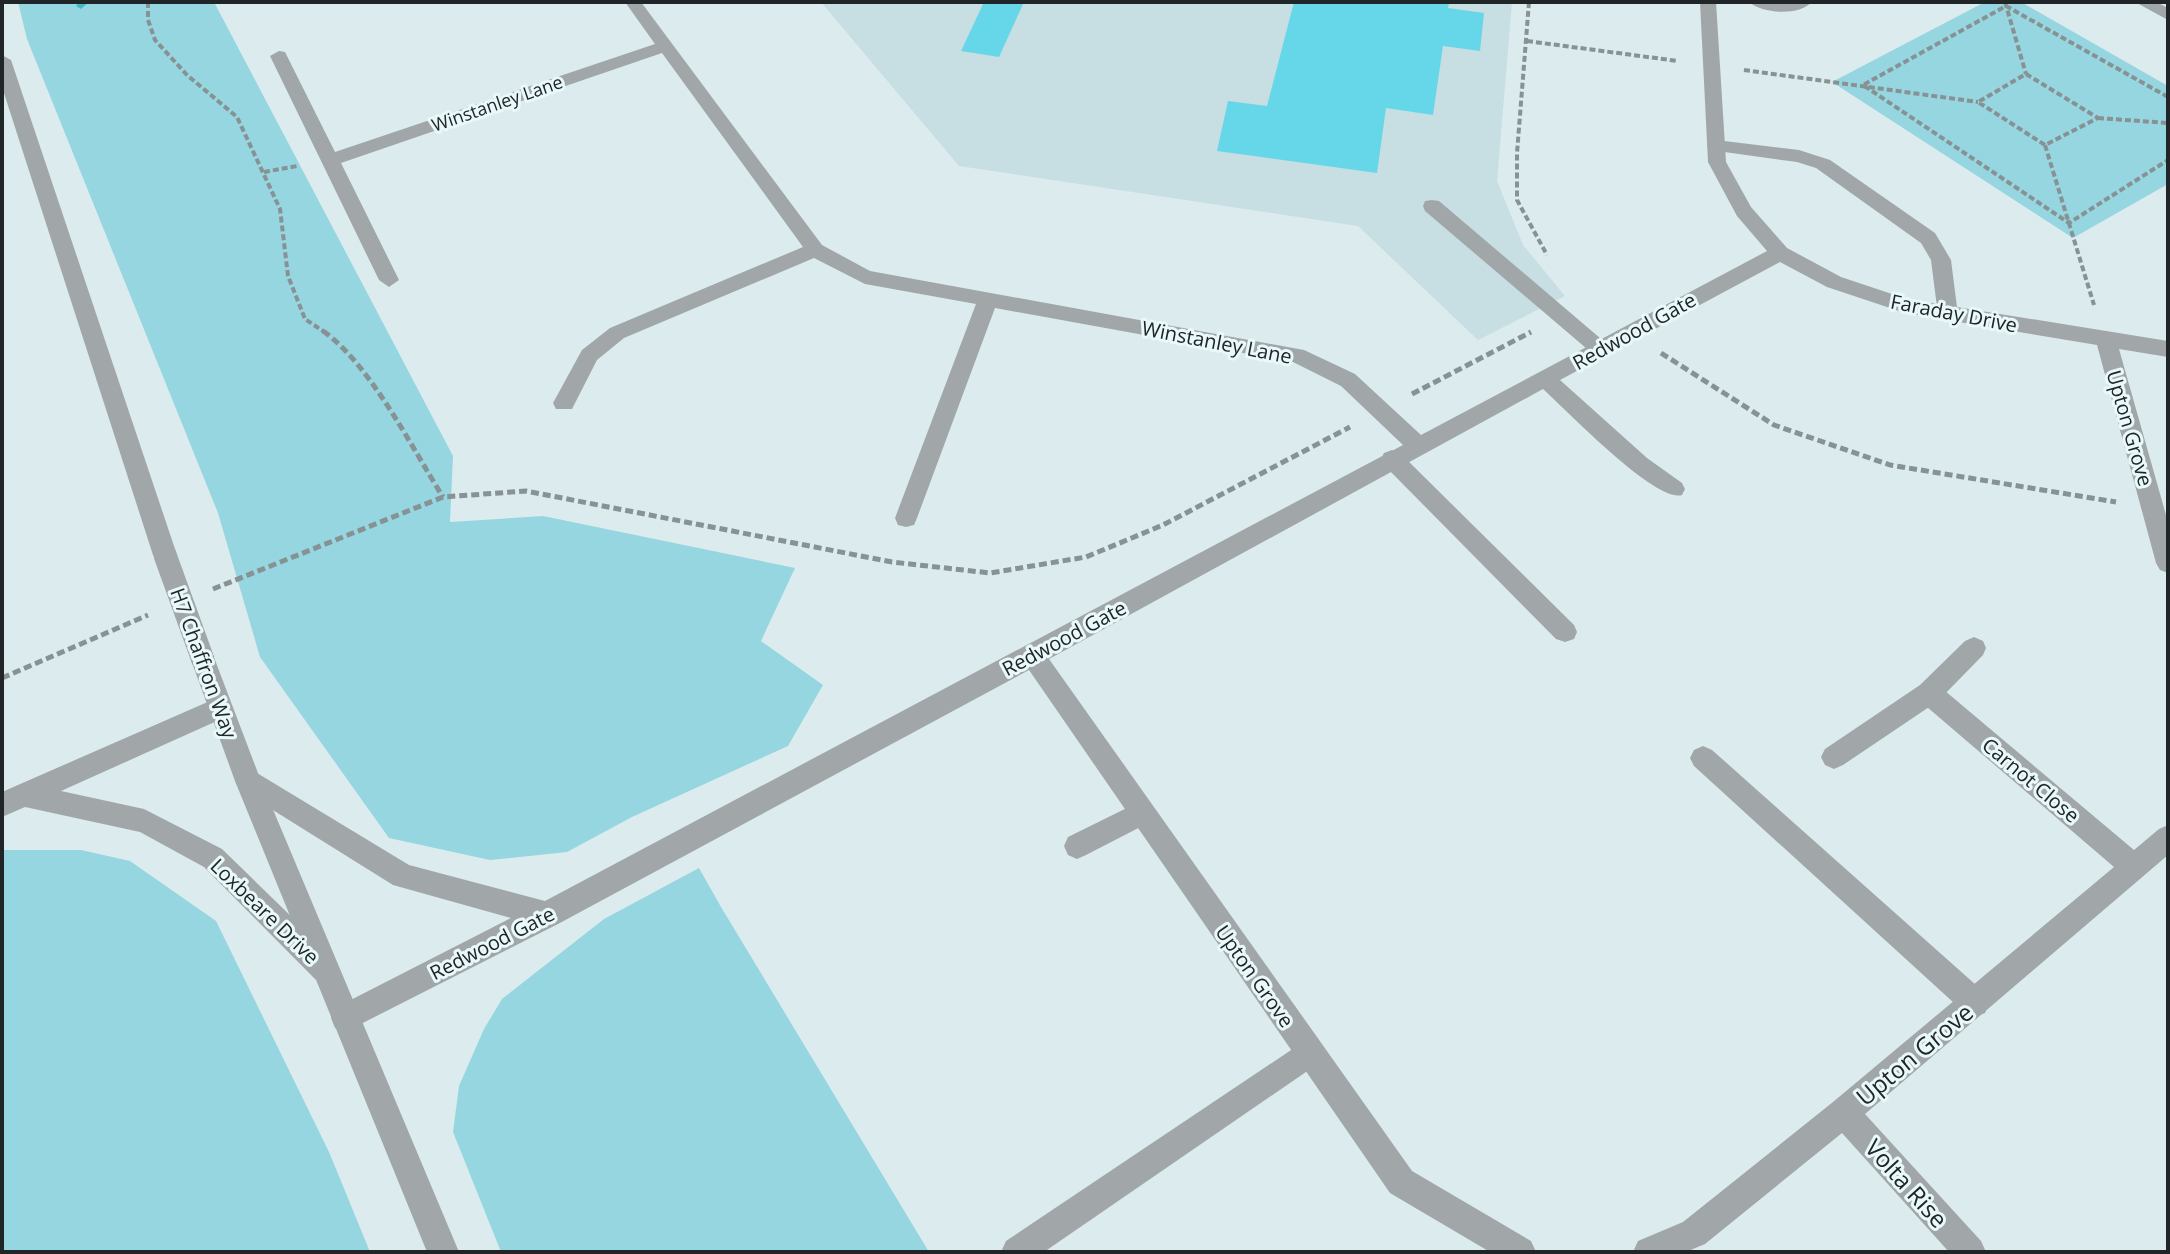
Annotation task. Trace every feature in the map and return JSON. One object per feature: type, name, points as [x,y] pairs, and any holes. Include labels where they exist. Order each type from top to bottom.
[{"type":"street","name":"Winstanley Lane","points":[[633,2],[815,250],[865,277],[1297,355],[1348,380],[1418,446]]},
{"type":"street","name":"Faraday Drive","points":[[1708,2],[1717,162],[1744,211],[1780,253],[1834,282],[1905,306],[2168,349]]},
{"type":"street","points":[[1757,2],[1795,7],[1804,2]]},
{"type":"street","points":[[2143,2],[2168,15]]},
{"type":"street","name":"Winstanley Lane","points":[[330,160],[665,46]]},
{"type":"street","points":[[279,56],[389,280]]},
{"type":"street","name":"H7 Chaffron Way","points":[[2,60],[165,555],[219,708],[443,1252]]},
{"type":"street","points":[[1716,146],[1799,156],[1823,164],[1928,238],[1941,260],[1948,315]]},
{"type":"street","points":[[1432,206],[1600,349]]},
{"type":"street","points":[[564,403],[589,355],[617,333],[815,250]]},
{"type":"street","name":"Redwood Gate","points":[[345,1018],[548,915],[1780,253]]},
{"type":"street","points":[[906,518],[988,300]]},
{"type":"street","name":"Upton Grove","points":[[2106,339],[2168,563]]},
{"type":"street","points":[[1546,379],[1639,464],[1674,489]]},
{"type":"street","points":[[1392,459],[1565,632]]},
{"type":"street","points":[[1834,757],[1929,693],[1974,648]]},
{"type":"street","name":"Upton Grove","points":[[1032,655],[1401,1182],[1520,1252]]},
{"type":"street","name":"Carnot Close","points":[[1929,693],[2134,867]]},
{"type":"street","name":"Loxbeare Drive","points":[[13,800],[219,708]]},
{"type":"street","points":[[1703,758],[1975,1003]]},
{"type":"street","points":[[248,781],[403,876],[548,915]]},
{"type":"street","name":"Loxbeare Drive","points":[[13,800],[144,821],[213,858],[325,969]]},
{"type":"street","points":[[1077,846],[1141,813]]},
{"type":"street","name":"Upton Grove","points":[[1649,1252],[1694,1233],[1844,1113],[2168,838]]},
{"type":"street","points":[[1017,1252],[1309,1053]]},
{"type":"street","name":"Volta Rise","points":[[1844,1113],[1970,1252]]},
{"type":"path","points":[[148,2],[148,20],[155,40],[187,75],[237,117],[280,209],[288,276],[305,319],[337,341],[380,396],[443,497]]},
{"type":"path","points":[[1529,2],[1517,153],[1517,200],[1543,252],[1553,261]]},
{"type":"path","points":[[1863,85],[2006,4]]},
{"type":"path","points":[[2006,4],[2026,74],[2098,118],[2168,123]]},
{"type":"path","points":[[2006,4],[2168,97]]},
{"type":"path","points":[[1527,41],[1978,102],[2045,145],[2106,339]]},
{"type":"path","points":[[1978,102],[2026,74]]},
{"type":"path","points":[[1863,85],[2069,223]]},
{"type":"path","points":[[2045,145],[2098,118]]},
{"type":"path","points":[[2069,223],[2168,160]]},
{"type":"path","points":[[208,591],[443,497],[526,491],[892,562],[990,573],[1086,557],[1163,525],[1561,316]]},
{"type":"path","points":[[1634,331],[1669,360],[1774,425],[1890,465],[2152,508]]},
{"type":"path","points":[[2,678],[150,614]]},
{"type":"shaded area","points":[[18,2],[214,2],[453,456],[450,522],[543,516],[795,568],[761,641],[823,685],[788,746],[632,817],[567,852],[490,860],[389,838],[260,657],[218,513],[27,39]]},
{"type":"shaded area","points":[[821,2],[1512,2],[1497,181],[1523,245],[1565,296],[1478,340],[1358,226],[959,166]]},
{"type":"shaded area","points":[[1985,2],[2021,2],[2168,86],[2168,184],[2073,238],[1832,82]]},
{"type":"shaded area","points":[[2,850],[81,850],[130,861],[216,921],[329,1152],[370,1252],[2,1252]]},
{"type":"shaded area","points":[[699,868],[929,1252],[501,1252],[453,1132],[459,1086],[484,1029],[502,999],[604,919]]},
{"type":"building","points":[[984,2],[1024,2],[999,57],[961,51]]},
{"type":"building","points":[[1294,2],[1449,2],[1448,8],[1484,13],[1480,51],[1443,46],[1433,115],[1386,108],[1377,173],[1217,151],[1228,101],[1267,106]]},
{"type":"waterway","points":[[81,6],[84,2]]}]
